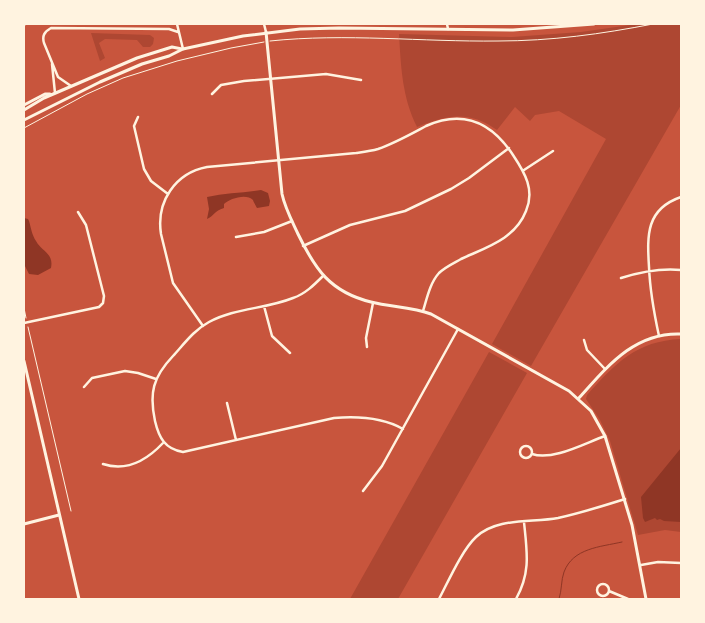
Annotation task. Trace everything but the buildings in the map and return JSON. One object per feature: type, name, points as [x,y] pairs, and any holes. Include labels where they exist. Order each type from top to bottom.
[{"type":"main road","points":[[24,120],[100,82],[183,49],[266,32],[339,28],[513,30],[594,24]]},
{"type":"main road","points":[[266,32],[278,160],[284,202],[310,260],[323,276],[346,293],[373,303],[413,308],[442,320],[569,391],[590,411],[605,436],[625,499],[641,565],[646,599]]},
{"type":"main road","points":[[24,110],[44,98],[137,58],[172,47],[183,49]]},
{"type":"main road","points":[[24,105],[45,94],[55,93]]},
{"type":"main road","points":[[578,399],[605,369],[629,348],[659,336],[681,334]]},
{"type":"main road","points":[[24,361],[79,599]]},
{"type":"main road","points":[[24,524],[59,515]]},
{"type":"street","points":[[176,24],[183,49]]},
{"type":"street","points":[[264,24],[266,32]]},
{"type":"street","points":[[447,24],[448,29]]},
{"type":"street","points":[[71,86],[58,77],[42,38],[46,31],[51,28],[169,29],[178,32]]},
{"type":"street","points":[[51,60],[55,93]]},
{"type":"street","points":[[212,94],[221,85],[270,78],[326,74],[361,80]]},
{"type":"street","points":[[138,117],[134,126],[144,169],[151,181],[168,194]]},
{"type":"street","points":[[203,326],[173,282],[160,226],[162,205],[178,182],[200,169],[356,153],[377,149],[436,122],[457,118],[470,120],[488,127],[503,140],[524,170],[530,197],[520,222],[505,239],[452,264],[439,273],[429,290],[423,311]]},
{"type":"street","points":[[304,246],[350,224],[405,211],[420,204],[461,184],[508,148]]},
{"type":"street","points":[[524,170],[553,151]]},
{"type":"street","points":[[659,336],[650,292],[648,235],[652,220],[664,205],[681,197]]},
{"type":"street","points":[[25,323],[99,307],[103,303],[104,296],[86,225],[78,212]]},
{"type":"street","points":[[236,237],[264,232],[292,221]]},
{"type":"street","points":[[621,278],[636,273],[681,270]]},
{"type":"street","points":[[323,276],[300,295],[264,306],[227,314],[203,326],[163,366],[156,379],[152,394],[152,406],[158,432],[163,443],[172,449],[183,452],[334,418],[347,417],[384,420],[403,429]]},
{"type":"street","points":[[367,348],[366,338],[373,303]]},
{"type":"street","points":[[264,306],[272,336],[290,353]]},
{"type":"street","points":[[363,491],[380,470],[458,329]]},
{"type":"street","points":[[584,340],[586,350],[605,369]]},
{"type":"street","points":[[84,387],[92,378],[126,371],[138,372],[156,379]]},
{"type":"street","points":[[228,403],[236,440]]},
{"type":"street","points":[[532,454],[541,456],[562,452],[605,436]]},
{"type":"street","points":[[102,464],[114,468],[138,462],[148,457],[163,443]]},
{"type":"street","points":[[528,446],[532,450],[532,454],[526,458],[521,454],[520,450],[528,446]]},
{"type":"street","points":[[438,599],[475,538],[492,527],[572,515],[625,499]]},
{"type":"street","points":[[516,599],[524,582],[528,562],[524,522]]},
{"type":"street","points":[[641,565],[658,562],[681,563]]},
{"type":"street","points":[[609,591],[605,595],[601,595],[597,591],[598,587],[606,584],[609,591],[628,599]]},
{"type":"path","points":[[523,41],[579,37],[653,24]]},
{"type":"path","points":[[24,308],[25,323],[71,511]]},
{"type":"shaded area","points":[[637,24],[681,24],[681,105],[531,366],[492,344],[606,139],[559,111],[535,115],[530,121],[515,107],[497,130],[477,119],[458,116],[448,117],[417,127],[405,93],[399,34],[512,37],[581,32]]},
{"type":"shaded area","points":[[91,33],[150,35],[154,38],[153,44],[150,47],[143,47],[137,40],[105,39],[99,43],[105,58],[100,61]]},
{"type":"shaded area","points":[[261,190],[268,193],[269,206],[257,208],[250,198],[238,198],[226,202],[224,208],[207,219],[209,209],[207,197]]},
{"type":"shaded area","points":[[24,218],[28,219],[38,245],[51,259],[51,268],[38,275],[29,274],[24,264]]},
{"type":"shaded area","points":[[681,339],[681,532],[665,530],[638,535],[610,441],[600,420],[586,399],[587,395],[608,373],[639,349],[651,344]]},
{"type":"shaded area","points":[[489,352],[527,373],[398,599],[350,599]]},
{"type":"shaded area","points":[[681,448],[681,522],[657,520],[655,518],[645,522],[641,497]]},
{"type":"waterway","points":[[559,599],[564,572],[574,558],[596,547],[622,542]]}]
